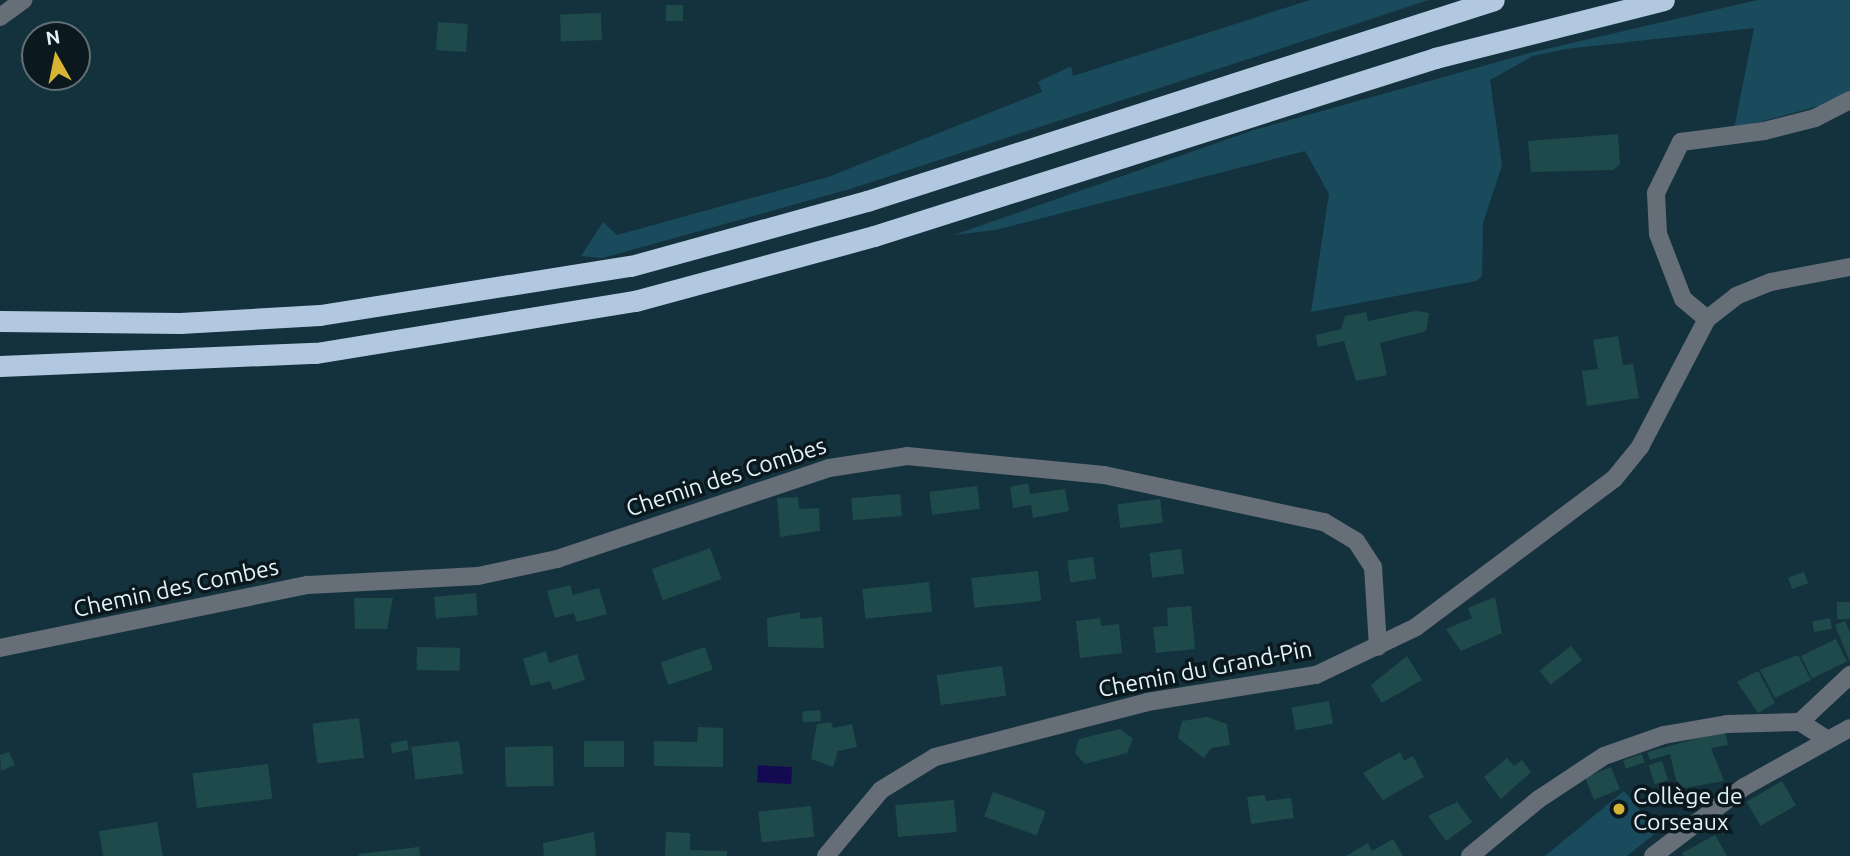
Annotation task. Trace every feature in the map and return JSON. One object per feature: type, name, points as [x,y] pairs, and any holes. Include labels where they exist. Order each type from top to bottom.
[{"type":"highway","points":[[0,321],[78,324],[274,318],[432,302],[619,269],[788,225],[1494,0]]},
{"type":"highway","points":[[0,366],[82,366],[271,358],[436,338],[622,304],[784,262],[1354,82],[1664,0]]},
{"type":"street","points":[[0,17],[23,0]]},
{"type":"street","points":[[1850,100],[1790,125],[1681,142],[1656,193],[1658,234],[1683,299],[1707,319],[1736,296],[1771,282],[1850,267]]},
{"type":"street","name":"Chemin du Grand-Pin","points":[[826,856],[881,790],[935,757],[1147,702],[1316,675],[1378,647],[1473,586],[1619,472],[1640,447],[1707,319]]},
{"type":"street","name":"Chemin des Combes","points":[[0,648],[308,585],[478,576],[544,562],[829,468],[907,456],[1084,472],[1324,522],[1356,541],[1373,567],[1378,647]]},
{"type":"street","points":[[1800,722],[1850,675]]},
{"type":"street","points":[[1470,856],[1539,799],[1604,756],[1664,735],[1727,724],[1800,722],[1826,739]]},
{"type":"street","points":[[1653,856],[1744,787],[1850,728]]},
{"type":"shaded area","points":[[1310,0],[1429,0],[850,189],[603,258],[581,256],[603,222],[617,235],[828,177],[1042,92],[1038,82],[1071,66],[1073,76]]},
{"type":"shaded area","points":[[1758,0],[1850,0],[1850,91],[1834,102],[1734,129],[1754,28],[1566,49],[1533,56],[1490,80],[1502,165],[1483,223],[1482,276],[1476,281],[1311,312],[1329,194],[1305,151],[995,230],[954,235],[1254,130],[1533,52]]},
{"type":"shaded area","points":[[758,765],[792,767],[791,784],[757,782]]},
{"type":"shaded area","name":"Collège de Corseaux","points":[[1624,791],[1658,831],[1627,856],[1545,856]]},
{"type":"building","points":[[666,5],[683,5],[683,21],[666,21]]},
{"type":"building","points":[[601,13],[602,40],[561,41],[560,14]]},
{"type":"building","points":[[438,22],[468,24],[466,52],[436,50]]},
{"type":"building","points":[[1618,134],[1620,164],[1613,170],[1531,172],[1528,141]]},
{"type":"building","points":[[1416,311],[1429,313],[1426,331],[1380,343],[1387,375],[1356,381],[1344,341],[1318,347],[1316,335],[1341,329],[1345,316],[1366,312],[1368,321]]},
{"type":"building","points":[[1618,336],[1623,365],[1633,364],[1639,398],[1587,406],[1582,371],[1598,369],[1593,340]]},
{"type":"building","points":[[1028,483],[1030,494],[1065,489],[1069,511],[1033,518],[1031,505],[1013,508],[1010,487]]},
{"type":"building","points":[[977,486],[980,509],[932,515],[929,492]]},
{"type":"building","points":[[900,494],[902,516],[853,520],[851,498]]},
{"type":"building","points":[[798,497],[799,509],[819,508],[820,531],[780,537],[777,498]]},
{"type":"building","points":[[1160,499],[1163,523],[1120,528],[1117,504]]},
{"type":"building","points":[[710,548],[721,579],[663,600],[652,569]]},
{"type":"building","points":[[1181,549],[1184,574],[1152,578],[1149,553]]},
{"type":"building","points":[[1093,557],[1096,579],[1070,582],[1067,561]]},
{"type":"building","points":[[1038,571],[1041,601],[975,608],[971,578]]},
{"type":"building","points":[[1804,572],[1808,583],[1792,589],[1788,578]]},
{"type":"building","points":[[929,582],[932,612],[866,619],[862,589]]},
{"type":"building","points":[[570,585],[573,595],[599,588],[607,614],[577,622],[574,613],[555,618],[547,591]]},
{"type":"building","points":[[476,593],[478,615],[436,619],[434,597]]},
{"type":"building","points":[[1495,597],[1502,633],[1461,651],[1446,629],[1472,618],[1468,608]]},
{"type":"building","points":[[354,598],[393,598],[387,629],[355,629]]},
{"type":"building","points":[[1837,602],[1850,602],[1850,619],[1837,619]]},
{"type":"building","points":[[1191,606],[1195,649],[1156,653],[1153,627],[1168,626],[1167,608]]},
{"type":"building","points":[[800,612],[800,619],[822,617],[824,648],[768,647],[767,618]]},
{"type":"building","points":[[1100,618],[1101,626],[1119,624],[1122,653],[1080,658],[1076,621]]},
{"type":"building","points":[[1830,618],[1832,629],[1814,632],[1812,621]]},
{"type":"building","points":[[1845,621],[1850,633],[1850,662],[1835,625]]},
{"type":"building","points":[[1836,639],[1847,661],[1812,679],[1801,656]]},
{"type":"building","points":[[1571,646],[1582,660],[1551,685],[1539,671]]},
{"type":"building","points":[[417,647],[460,648],[460,671],[417,670]]},
{"type":"building","points":[[705,647],[713,670],[668,685],[661,662]]},
{"type":"building","points":[[546,651],[549,663],[577,654],[585,680],[553,690],[550,681],[531,686],[523,659]]},
{"type":"building","points":[[1798,655],[1811,680],[1775,698],[1760,670]]},
{"type":"building","points":[[1407,656],[1422,680],[1382,703],[1371,685]]},
{"type":"building","points":[[1002,666],[1006,696],[941,705],[937,675]]},
{"type":"building","points":[[1758,671],[1775,703],[1758,713],[1737,682]]},
{"type":"building","points":[[1329,701],[1333,724],[1296,730],[1292,708]]},
{"type":"building","points":[[820,710],[821,721],[803,723],[802,712]]},
{"type":"building","points":[[1207,717],[1227,724],[1230,745],[1211,748],[1204,758],[1178,738],[1182,721]]},
{"type":"building","points":[[359,718],[364,758],[317,763],[312,724]]},
{"type":"building","points":[[831,722],[833,728],[852,724],[857,747],[838,751],[833,767],[811,759],[817,724]]},
{"type":"building","points":[[698,727],[723,728],[723,767],[654,766],[654,741],[697,742]]},
{"type":"building","points":[[1120,729],[1133,739],[1127,753],[1085,764],[1075,753],[1079,739]]},
{"type":"building","points":[[1725,731],[1728,745],[1711,748],[1724,781],[1678,789],[1670,754],[1650,760],[1647,752]]},
{"type":"building","points":[[407,740],[409,750],[392,753],[390,743]]},
{"type":"building","points":[[459,741],[463,774],[415,780],[411,747]]},
{"type":"building","points":[[584,741],[624,741],[624,767],[584,767]]},
{"type":"building","points":[[553,746],[554,786],[506,787],[505,747]]},
{"type":"building","points":[[9,752],[15,765],[1,771],[0,755]]},
{"type":"building","points":[[1400,752],[1404,761],[1413,756],[1424,777],[1383,800],[1363,773]]},
{"type":"building","points":[[1642,754],[1645,763],[1626,769],[1623,760]]},
{"type":"building","points":[[1507,758],[1514,766],[1522,760],[1531,772],[1501,799],[1484,777]]},
{"type":"building","points":[[1662,761],[1668,780],[1655,784],[1649,765]]},
{"type":"building","points":[[268,764],[272,799],[197,808],[193,773]]},
{"type":"building","points":[[1611,767],[1620,789],[1594,800],[1585,777]]},
{"type":"building","points":[[1782,781],[1796,805],[1760,826],[1746,802]]},
{"type":"building","points":[[993,792],[1046,811],[1037,836],[984,816]]},
{"type":"building","points":[[1265,795],[1266,801],[1291,798],[1294,818],[1251,824],[1247,797]]},
{"type":"building","points":[[954,800],[957,832],[898,837],[895,805]]},
{"type":"building","points":[[1457,802],[1472,822],[1446,841],[1428,816]]},
{"type":"building","points":[[811,806],[814,837],[762,842],[758,812]]},
{"type":"building","points":[[157,822],[163,856],[103,856],[99,831]]},
{"type":"building","points":[[594,832],[596,856],[544,856],[543,843]]},
{"type":"building","points":[[666,832],[690,833],[690,850],[727,851],[727,856],[665,856]]},
{"type":"building","points":[[1715,835],[1727,856],[1684,856],[1682,853]]},
{"type":"building","points":[[1393,839],[1403,856],[1346,856],[1368,843],[1372,851]]},
{"type":"building","points":[[419,847],[420,856],[359,856],[359,854]]},
{"type":"place","name":"Collège de Corseaux","points":[[1619,809]]}]
